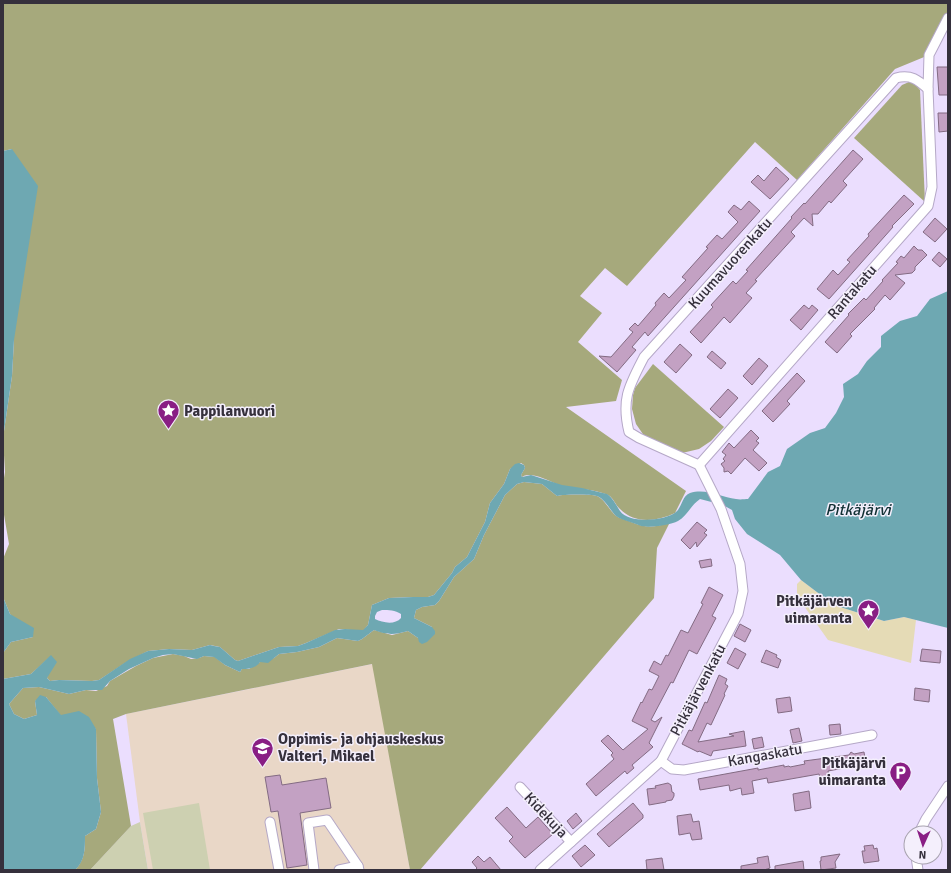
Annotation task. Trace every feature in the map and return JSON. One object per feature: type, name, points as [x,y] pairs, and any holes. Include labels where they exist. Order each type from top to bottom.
[{"type":"street","name":"Rantakatu","points":[[699,465],[928,206],[932,187],[928,89],[929,55],[948,18]]},
{"type":"street","name":"Kuumavuorenkatu","points":[[699,465],[638,438],[629,432],[625,417],[626,398],[630,383],[644,357],[896,78],[908,76],[916,79],[928,89]]},
{"type":"street","name":"Pitkäjärvenkatu","points":[[540,870],[661,761],[738,614],[743,591],[740,564],[721,509],[699,465]]},
{"type":"street","name":"Kangaskatu","points":[[661,761],[672,769],[684,770],[872,735]]},
{"type":"street","points":[[923,825],[948,786]]},
{"type":"street","name":"Kidekuja","points":[[520,787],[572,842]]},
{"type":"street","points":[[314,870],[308,823],[327,820],[359,868],[339,870]]},
{"type":"street","points":[[270,822],[279,870]]},
{"type":"shaded area","points":[[3,3],[948,3],[948,18],[929,55],[895,69],[797,180],[755,142],[627,286],[605,268],[580,296],[602,313],[578,342],[622,380],[616,401],[566,407],[686,491],[675,513],[653,520],[632,517],[620,509],[610,496],[603,493],[563,486],[531,475],[522,477],[521,475],[525,468],[521,463],[510,469],[504,484],[490,503],[485,522],[467,557],[455,567],[434,595],[428,597],[389,598],[372,605],[368,625],[363,631],[339,629],[298,646],[279,647],[238,661],[220,647],[210,645],[192,650],[169,649],[148,651],[125,663],[99,680],[50,681],[47,678],[51,656],[31,674],[3,679],[3,653],[11,642],[33,637],[10,614],[3,597],[3,559],[9,544],[3,509],[3,484],[5,472],[3,438],[12,376],[14,340],[12,149],[3,151]]},
{"type":"shaded area","points":[[909,82],[915,84],[920,90],[925,202],[854,138],[902,85]]},
{"type":"shaded area","points":[[653,364],[724,427],[711,441],[699,449],[682,453],[647,440],[636,424],[632,409],[633,395],[635,388]]},
{"type":"shaded area","points":[[524,482],[542,484],[557,496],[577,494],[597,496],[602,499],[616,516],[641,525],[655,526],[670,522],[657,548],[654,598],[420,870],[410,870],[372,664],[126,714],[113,719],[131,826],[90,870],[75,870],[83,858],[85,836],[96,829],[101,812],[97,778],[96,729],[61,716],[46,697],[35,701],[37,715],[24,719],[14,714],[9,704],[23,688],[39,687],[69,694],[86,690],[96,691],[107,686],[110,681],[136,666],[153,658],[173,654],[191,659],[204,656],[215,657],[225,665],[240,672],[242,669],[249,669],[260,662],[274,658],[279,654],[319,647],[337,638],[358,641],[374,630],[392,635],[408,631],[418,638],[432,627],[414,618],[416,610],[422,607],[435,605],[439,601],[454,577],[474,559],[484,535],[505,495],[517,484]]},
{"type":"shaded area","name":"Oppimis- ja ohjauskeskus Valteri, Mikael","points":[[373,664],[410,870],[148,870],[140,822],[126,714]]},
{"type":"shaded area","points":[[199,803],[210,870],[153,870],[143,813]]},
{"type":"shaded area","points":[[140,822],[148,870],[90,870],[131,826]]},
{"type":"sand","name":"Pitkäjärven uimaranta","points":[[801,580],[834,605],[884,621],[904,617],[916,620],[911,663],[828,640],[797,596],[797,584]]},
{"type":"water","points":[[12,149],[38,186],[14,340],[12,376],[3,438],[3,151]]},
{"type":"water","name":"Pitkäjärvi","points":[[948,291],[948,628],[904,617],[884,621],[834,605],[801,580],[780,555],[747,534],[735,519],[732,510],[723,505],[700,499],[678,521],[660,526],[645,527],[618,517],[600,497],[577,494],[557,496],[542,484],[524,482],[517,484],[505,495],[484,535],[474,559],[454,577],[439,601],[435,605],[422,607],[416,610],[414,618],[432,627],[435,631],[435,634],[427,642],[422,644],[419,642],[418,638],[408,631],[391,634],[374,630],[358,641],[337,638],[319,647],[279,654],[268,663],[260,662],[254,667],[242,669],[240,672],[225,665],[214,657],[204,656],[197,659],[173,654],[153,658],[129,669],[110,681],[102,690],[86,690],[69,694],[39,687],[23,688],[9,704],[14,714],[24,719],[37,715],[35,701],[40,695],[46,697],[61,715],[79,711],[89,717],[96,729],[97,778],[101,812],[96,829],[85,836],[83,859],[75,870],[3,870],[3,679],[31,674],[51,655],[57,662],[47,678],[50,681],[92,681],[99,680],[130,659],[148,651],[169,649],[192,650],[210,645],[220,647],[238,661],[279,647],[298,646],[335,630],[363,630],[368,625],[372,605],[389,598],[428,597],[434,595],[455,567],[467,557],[485,522],[490,503],[504,484],[510,469],[515,464],[519,463],[524,465],[525,468],[521,475],[522,477],[531,475],[562,485],[607,494],[620,511],[631,518],[647,520],[671,515],[678,510],[687,494],[696,492],[708,492],[730,498],[748,499],[768,472],[780,466],[787,449],[810,433],[825,428],[836,413],[844,397],[843,384],[858,374],[867,361],[881,347],[881,336],[900,321],[917,316],[930,299]],"holes":[[[382,610],[392,610],[401,614],[401,618],[396,622],[389,623],[375,619],[377,612]]]},
{"type":"water","points":[[3,597],[10,614],[34,628],[33,637],[11,642],[3,653]]},
{"type":"building","points":[[937,67],[948,67],[948,95],[939,95]]},
{"type":"building","points":[[938,113],[948,113],[948,131],[939,132]]},
{"type":"building","points":[[853,150],[863,159],[843,181],[847,185],[831,203],[829,201],[818,214],[812,214],[813,226],[804,218],[791,232],[795,236],[755,280],[757,281],[746,293],[752,298],[730,323],[724,317],[701,343],[690,332],[713,307],[711,305],[733,281],[736,284],[748,271],[746,270],[792,218],[791,217],[804,203],[805,204]]},
{"type":"building","points":[[776,167],[789,179],[770,199],[751,182],[758,175],[764,181]]},
{"type":"building","points":[[904,195],[914,204],[892,226],[893,227],[829,299],[817,289],[833,270],[838,275],[850,262],[847,260],[869,236],[868,234]]},
{"type":"building","points":[[749,201],[760,211],[648,336],[645,332],[632,347],[636,350],[617,372],[599,356],[611,357],[633,332],[629,329],[635,323],[638,326],[664,293],[669,298],[686,280],[682,277],[708,248],[706,247],[717,235],[722,239],[738,222],[728,212],[734,205],[741,210]]},
{"type":"building","points":[[935,218],[947,229],[935,242],[923,232]]},
{"type":"building","points":[[914,246],[918,250],[922,250],[927,255],[915,267],[915,270],[912,273],[895,275],[905,283],[890,300],[885,295],[874,308],[875,309],[850,334],[852,336],[837,353],[825,342],[849,315],[848,314],[864,298],[866,300],[883,281],[882,280],[898,263],[896,262],[901,256],[904,258]]},
{"type":"building","points":[[939,252],[947,259],[940,267],[932,260]]},
{"type":"building","points":[[804,305],[809,309],[812,305],[818,310],[801,330],[790,320]]},
{"type":"building","points":[[680,344],[692,355],[676,373],[664,362]]},
{"type":"building","points":[[712,351],[726,363],[721,369],[707,357]]},
{"type":"building","points":[[759,358],[768,366],[752,385],[743,376]]},
{"type":"building","points":[[797,373],[805,381],[787,401],[790,404],[773,422],[762,411]]},
{"type":"building","points":[[728,389],[738,398],[720,418],[710,409]]},
{"type":"building","points":[[751,430],[759,438],[756,441],[759,443],[753,450],[767,463],[759,471],[745,458],[731,474],[728,471],[724,472],[724,468],[721,464],[725,461],[723,459],[726,455],[722,452],[729,443],[734,448]]},
{"type":"building","points":[[697,522],[707,530],[704,533],[707,535],[697,547],[696,542],[690,549],[681,540]]},
{"type":"building","points":[[711,559],[712,566],[701,568],[699,561]]},
{"type":"building","points":[[709,587],[723,595],[712,616],[716,618],[697,654],[689,650],[673,683],[671,682],[651,720],[655,722],[662,717],[649,743],[653,747],[632,765],[634,768],[627,774],[625,771],[596,796],[586,784],[614,759],[611,755],[613,753],[601,741],[608,735],[623,750],[648,729],[632,721],[641,702],[642,703],[649,689],[652,690],[659,676],[649,671],[654,661],[661,665],[666,655],[668,656],[681,630],[688,633],[703,604],[701,603]]},
{"type":"building","points":[[740,624],[751,630],[745,642],[734,636]]},
{"type":"building","points":[[735,648],[746,654],[738,669],[727,663]]},
{"type":"building","points":[[922,649],[941,651],[940,663],[920,661]]},
{"type":"building","points":[[766,650],[777,655],[776,657],[781,660],[778,668],[761,662]]},
{"type":"building","points":[[719,675],[727,679],[725,684],[728,686],[711,725],[707,723],[698,742],[734,736],[729,734],[744,731],[746,746],[713,751],[711,756],[699,751],[698,752],[682,744],[689,730],[692,731],[705,702],[707,703]]},
{"type":"building","points":[[915,688],[930,690],[929,702],[914,700]]},
{"type":"building","points":[[790,697],[792,711],[778,713],[776,699]]},
{"type":"building","points":[[840,724],[841,734],[830,735],[829,725]]},
{"type":"building","points":[[799,728],[802,741],[793,743],[790,730]]},
{"type":"building","points":[[762,737],[764,747],[754,749],[752,739]]},
{"type":"building","points":[[851,752],[854,754],[864,752],[866,764],[828,771],[829,777],[820,778],[819,774],[768,783],[767,778],[752,781],[754,793],[742,795],[741,788],[730,791],[729,785],[700,790],[698,779],[758,768],[758,770],[784,765],[784,767],[790,767],[805,764],[804,761],[849,755]]},
{"type":"building","points":[[280,775],[282,785],[326,778],[331,808],[300,813],[307,865],[287,868],[278,811],[271,812],[265,777]]},
{"type":"building","points":[[668,783],[671,785],[672,792],[674,793],[672,800],[649,805],[647,789],[656,788],[655,786]]},
{"type":"building","points":[[809,791],[811,808],[795,811],[793,794]]},
{"type":"building","points":[[633,803],[643,815],[643,818],[609,847],[597,834]]},
{"type":"building","points":[[507,807],[526,828],[538,817],[553,834],[525,858],[509,841],[513,837],[495,818]]},
{"type":"building","points":[[576,813],[582,821],[573,829],[567,821]]},
{"type":"building","points":[[691,814],[693,822],[699,821],[702,839],[692,840],[690,833],[679,835],[677,816]]},
{"type":"building","points":[[585,845],[595,855],[581,867],[572,856]]},
{"type":"building","points":[[873,845],[874,849],[877,848],[879,861],[864,863],[862,851],[865,851],[864,846]]},
{"type":"building","points":[[840,854],[835,862],[836,868],[821,870],[821,857]]},
{"type":"building","points":[[478,856],[484,862],[490,857],[501,870],[475,870],[477,868],[472,862]]},
{"type":"building","points":[[768,856],[770,868],[764,870],[741,870],[741,866],[758,863],[757,858]]},
{"type":"building","points":[[662,858],[664,870],[647,870],[646,860]]},
{"type":"building","points":[[803,861],[804,870],[775,870],[775,866]]},
{"type":"place","name":"Pappilanvuori","points":[[168,430]]},
{"type":"place","name":"Pitkäjärven uimaranta","points":[[868,630]]},
{"type":"place","name":"Oppimis- ja ohjauskeskus Valteri, Mikael","points":[[262,768]]},
{"type":"place","name":"Pitkäjärvi uimaranta","points":[[901,792]]}]
